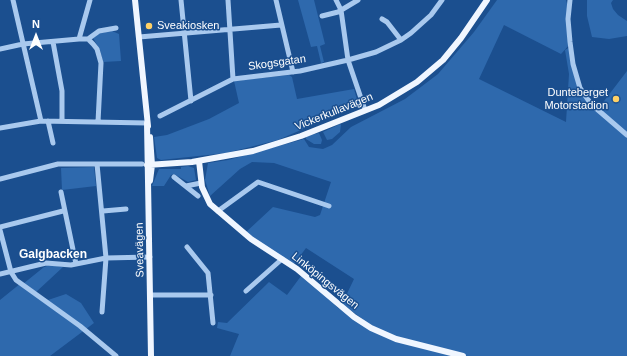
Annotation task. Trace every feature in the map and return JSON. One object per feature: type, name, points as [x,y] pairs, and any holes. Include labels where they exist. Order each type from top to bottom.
[{"type":"main road","name":"Sveavägen","points":[[135,0],[147,123],[150,135],[147,164],[151,313],[149,323],[151,356]]},
{"type":"main road","name":"Vickerkullavägen","points":[[147,164],[199,161],[236,155],[270,146],[301,136],[365,110],[405,91],[430,72],[461,38],[487,0]]},
{"type":"main road","name":"Linköpingsvägen","points":[[199,161],[201,183],[206,197],[218,211],[251,239],[297,269],[346,311],[371,328],[404,342],[463,356]]},
{"type":"street","points":[[13,0],[42,121]]},
{"type":"street","points":[[79,40],[90,0]]},
{"type":"street","points":[[181,0],[191,101]]},
{"type":"street","points":[[228,0],[233,79]]},
{"type":"street","points":[[276,0],[293,72]]},
{"type":"street","points":[[336,0],[341,10],[348,60],[365,110]]},
{"type":"street","points":[[322,16],[341,10],[358,0]]},
{"type":"street","points":[[570,0],[568,18],[570,42],[573,64],[580,88],[591,104],[627,135]]},
{"type":"street","name":"Skogsgatan","points":[[160,116],[233,79],[293,72],[348,60],[376,52],[401,40],[422,23],[439,1]]},
{"type":"street","points":[[382,19],[387,22],[401,40]]},
{"type":"street","points":[[139,37],[281,25]]},
{"type":"street","points":[[0,49],[23,44],[88,39],[99,31],[116,28]]},
{"type":"street","points":[[88,39],[97,49],[101,63],[98,122]]},
{"type":"street","points":[[53,42],[62,91],[62,121]]},
{"type":"street","points":[[0,128],[42,121],[147,123]]},
{"type":"street","points":[[48,121],[53,143]]},
{"type":"street","points":[[0,179],[58,164],[147,164]]},
{"type":"street","points":[[97,164],[103,211],[106,258],[102,312]]},
{"type":"street","points":[[174,177],[198,196]]},
{"type":"street","points":[[218,211],[258,182],[329,206]]},
{"type":"street","points":[[186,186],[201,183]]},
{"type":"street","points":[[61,192],[63,211],[76,264]]},
{"type":"street","points":[[103,211],[126,209]]},
{"type":"street","points":[[63,211],[0,228],[11,272],[16,280],[80,326],[116,356]]},
{"type":"street","points":[[187,247],[208,273],[213,323]]},
{"type":"street","points":[[0,274],[46,263],[76,264],[106,258],[150,257]]},
{"type":"street","points":[[246,291],[282,259]]},
{"type":"street","points":[[150,295],[211,295]]},
{"type":"shaded area","points":[[298,0],[314,0],[325,44],[320,46],[324,62],[321,63],[317,46],[311,47]]},
{"type":"shaded area","points":[[497,0],[566,0],[569,11],[570,44],[561,54],[504,25],[479,79],[566,122],[569,74],[565,50],[570,47],[581,90],[598,109],[627,71],[627,356],[230,356],[239,334],[217,328],[218,322],[227,323],[269,282],[287,295],[304,272],[338,308],[364,320],[342,304],[354,279],[306,248],[294,264],[245,233],[273,207],[315,217],[320,215],[331,182],[274,163],[252,162],[240,169],[210,196],[205,180],[208,163],[228,160],[304,139],[309,147],[323,149],[332,145],[351,127],[405,99],[438,74],[474,32]]},
{"type":"shaded area","points":[[587,0],[613,0],[611,3],[613,9],[618,15],[627,21],[627,36],[609,39],[592,37],[587,16]]},
{"type":"shaded area","points":[[112,31],[119,34],[121,61],[103,62],[100,50],[93,38],[99,33]]},
{"type":"shaded area","points":[[289,75],[292,77],[297,99],[354,89],[358,103],[356,106],[278,140],[226,153],[161,160],[157,158],[154,137],[167,135],[209,119],[239,103],[234,81]]},
{"type":"shaded area","points":[[340,124],[340,132],[332,139],[327,140],[323,132]]},
{"type":"shaded area","points":[[319,133],[322,140],[321,144],[314,144],[306,139],[306,136]]},
{"type":"shaded area","points":[[188,166],[194,168],[196,180],[188,182],[174,174],[171,175],[164,186],[152,186],[159,169],[181,169],[181,167]]},
{"type":"shaded area","points":[[94,167],[96,186],[62,190],[61,168]]},
{"type":"shaded area","points":[[50,265],[63,267],[35,293],[48,300],[66,294],[81,303],[94,323],[50,356],[0,356],[0,300],[21,283],[23,284],[44,267]]},
{"type":"place","name":"Sveakiosken","points":[[149,26]]},
{"type":"place","name":"Dunteberget Motorstadion","points":[[616,99]]},
{"type":"district","name":"Galgbacken","points":[[53,255]]}]
